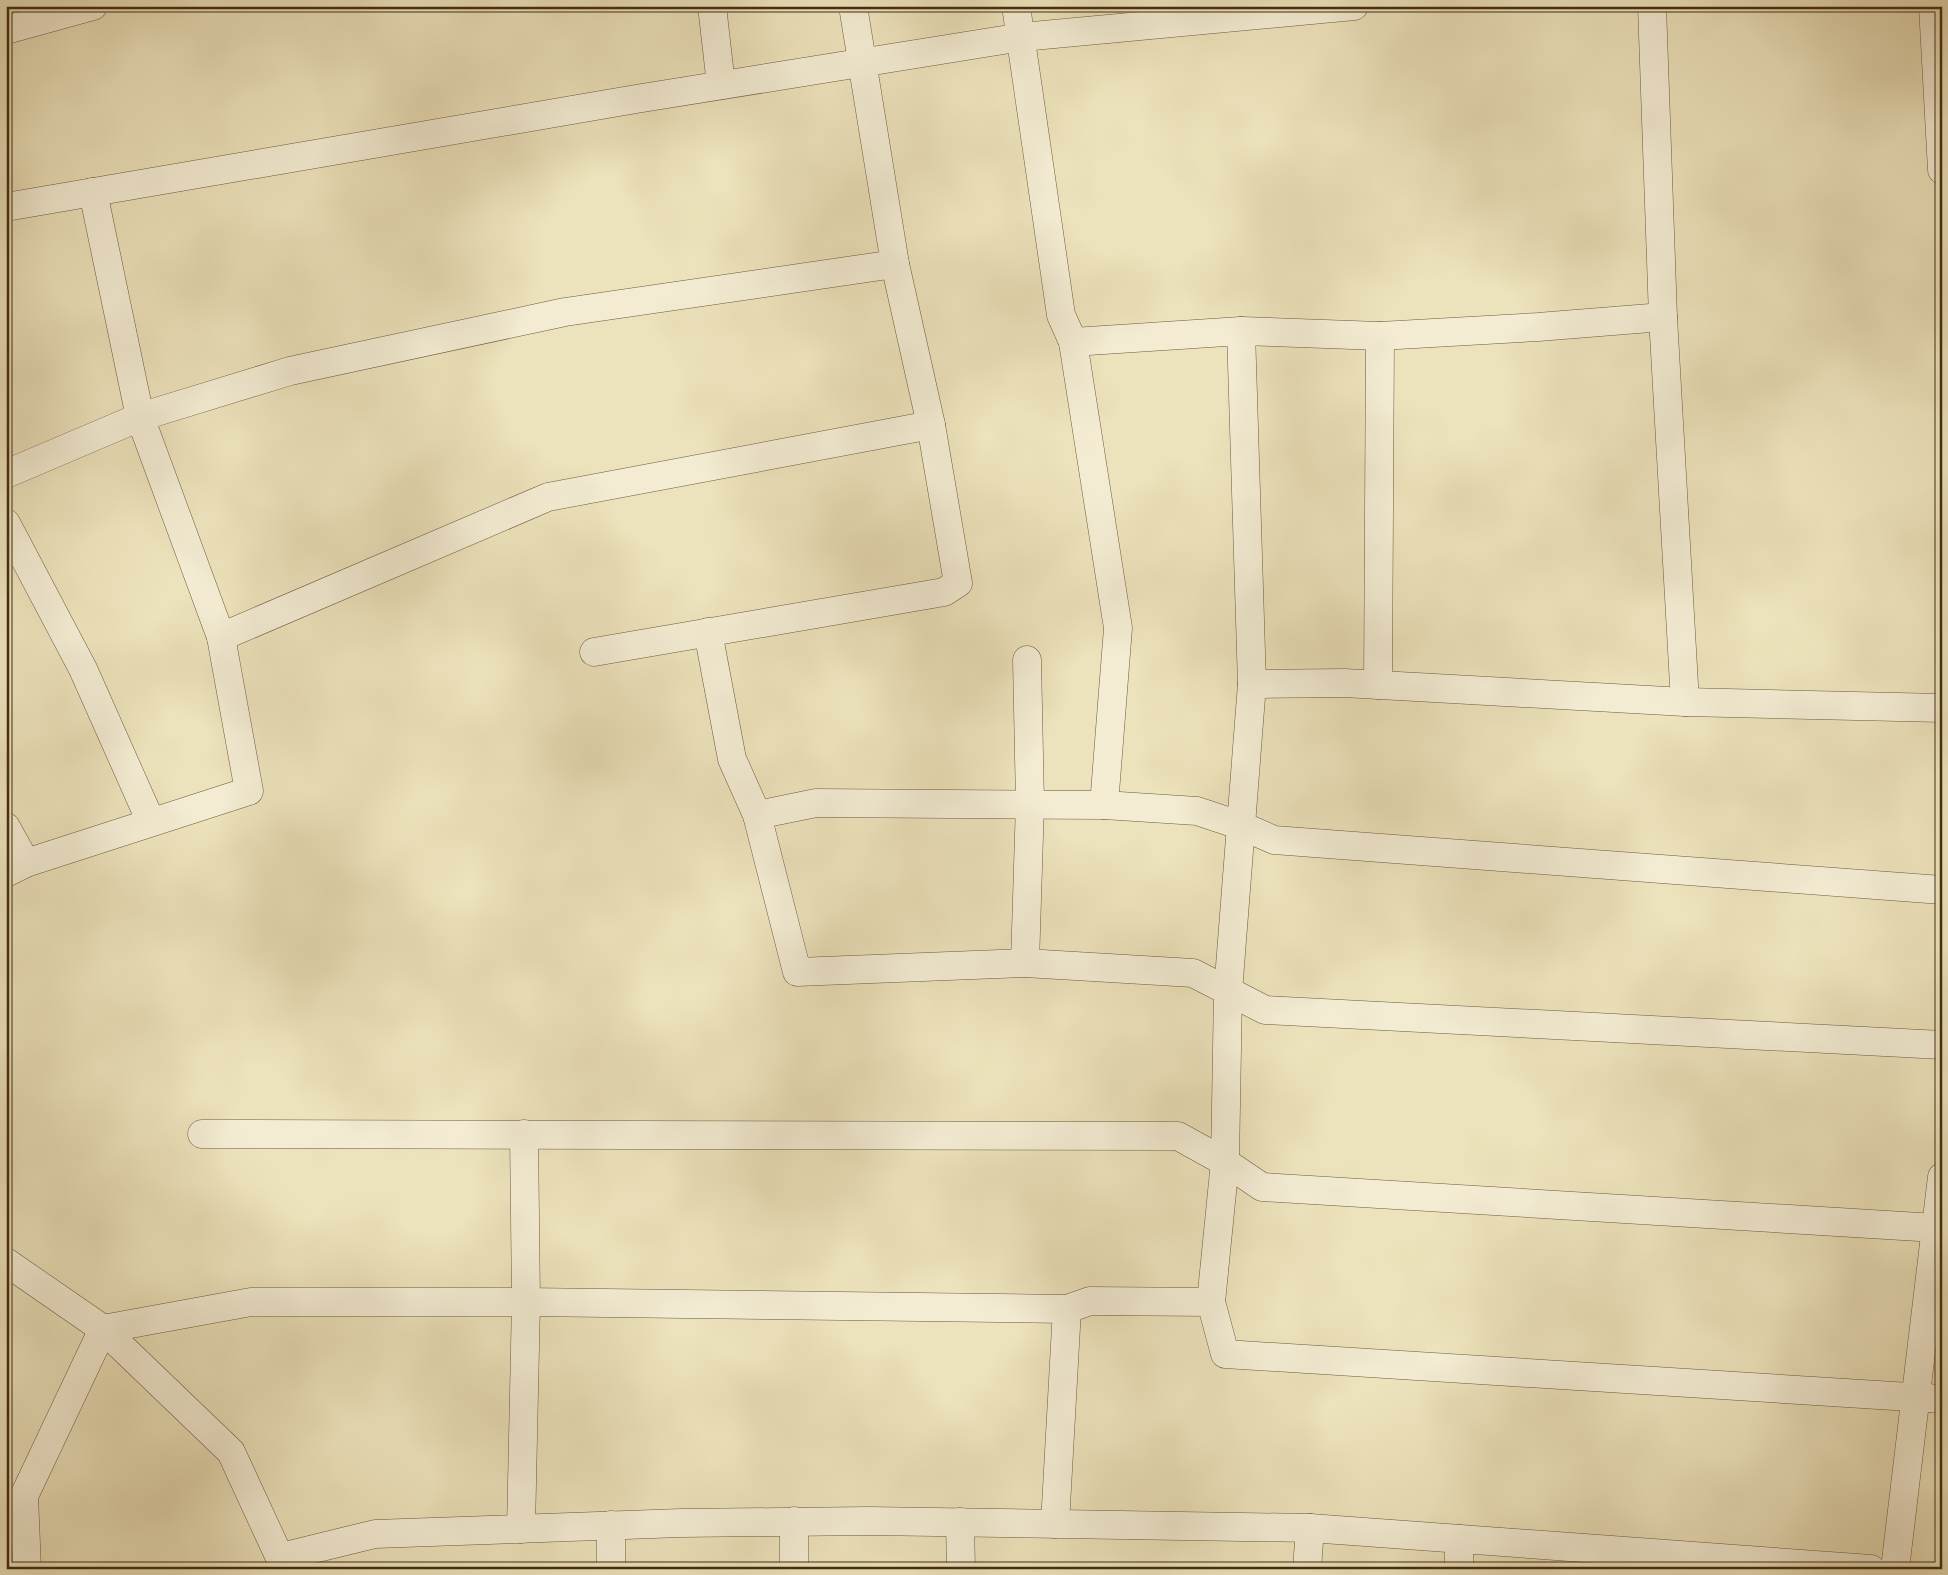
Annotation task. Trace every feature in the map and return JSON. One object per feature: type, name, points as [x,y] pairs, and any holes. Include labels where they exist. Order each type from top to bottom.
[{"type":"street","points":[[6,30],[93,6]]},
{"type":"street","points":[[712,6],[720,85]]},
{"type":"street","points":[[594,652],[944,592],[958,582],[932,426],[895,264],[861,63],[854,6]]},
{"type":"street","points":[[1016,6],[1061,315],[1073,342],[1118,628],[1104,805]]},
{"type":"street","points":[[6,207],[720,85],[1161,15],[1354,6]]},
{"type":"street","points":[[1652,6],[1663,317],[1685,702]]},
{"type":"street","points":[[1933,6],[1942,170]]},
{"type":"street","points":[[6,827],[16,868],[249,791],[221,637],[140,417],[93,192]]},
{"type":"street","points":[[6,474],[140,417],[290,371],[565,312],[895,264]]},
{"type":"street","points":[[1073,342],[1241,331],[1380,336],[1538,327],[1663,317]]},
{"type":"street","points":[[1241,331],[1252,684],[1228,992],[1224,1162],[1211,1302],[1225,1354],[1929,1398]]},
{"type":"street","points":[[1378,685],[1380,336]]},
{"type":"street","points":[[221,637],[548,497],[932,426]]},
{"type":"street","points":[[6,523],[83,669],[151,822]]},
{"type":"street","points":[[708,632],[732,759],[757,815],[797,972],[1025,963],[1193,973],[1265,1010],[1942,1045]]},
{"type":"street","points":[[1025,963],[1030,803],[1027,660]]},
{"type":"street","points":[[1252,684],[1344,683],[1685,702],[1942,708]]},
{"type":"street","points":[[757,815],[816,803],[1104,805],[1197,811],[1242,826],[1274,840],[1942,890]]},
{"type":"street","points":[[202,1134],[1178,1136],[1262,1186],[1936,1228]]},
{"type":"street","points":[[521,1528],[526,1302],[524,1134]]},
{"type":"street","points":[[1896,1569],[1929,1398],[1936,1228],[1942,1177]]},
{"type":"street","points":[[6,1262],[103,1329],[231,1452],[283,1563],[375,1534],[794,1521],[1310,1528],[1459,1539],[1626,1560],[1871,1569]]},
{"type":"street","points":[[103,1329],[251,1302],[526,1302],[1067,1308],[1090,1301],[1211,1302]]},
{"type":"street","points":[[1055,1524],[1067,1308]]},
{"type":"street","points":[[27,1569],[24,1496],[103,1329]]},
{"type":"street","points":[[794,1521],[794,1569]]},
{"type":"street","points":[[960,1522],[962,1569]]},
{"type":"street","points":[[610,1526],[611,1569]]},
{"type":"street","points":[[1307,1569],[1310,1528]]},
{"type":"street","points":[[1459,1539],[1459,1569]]}]
